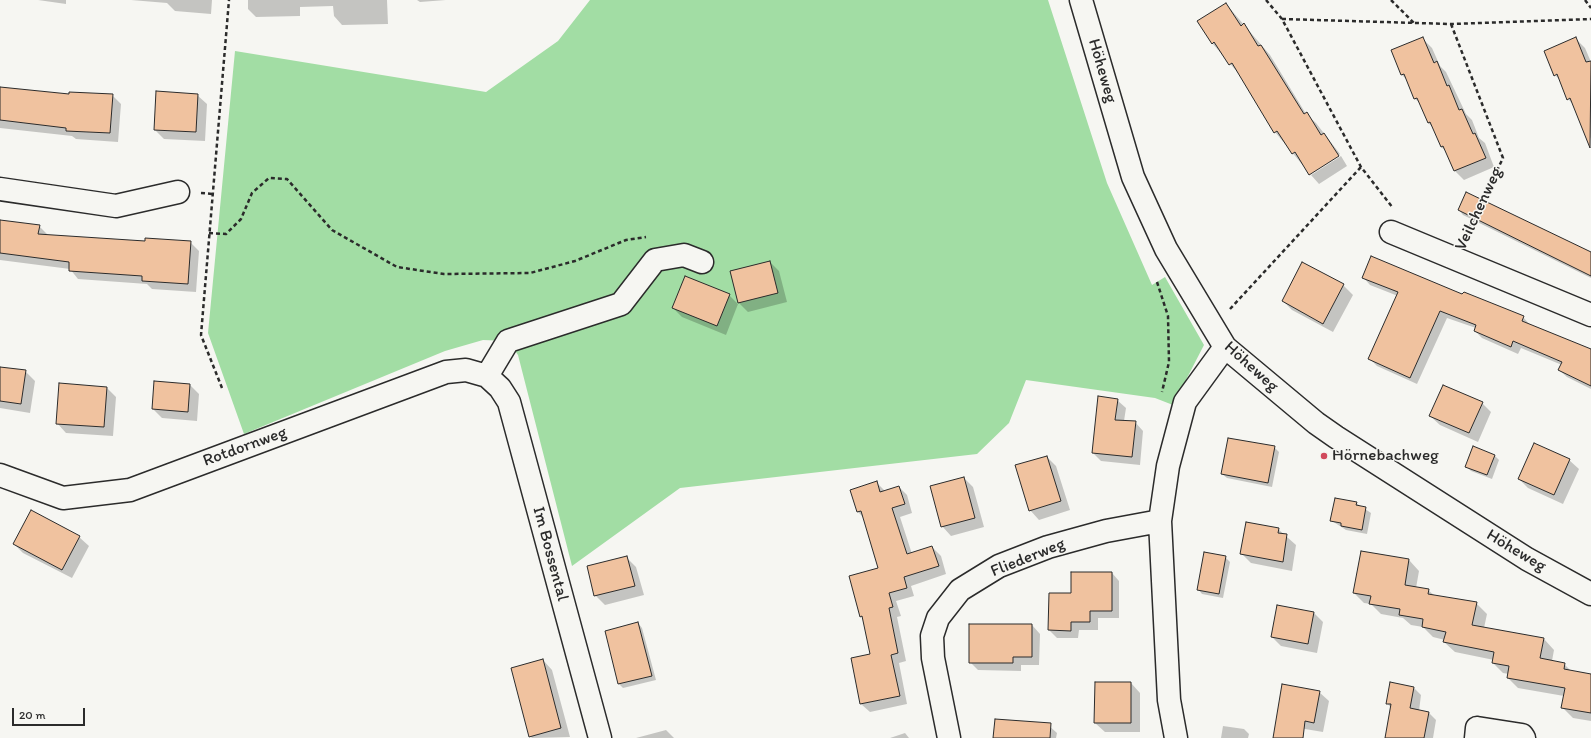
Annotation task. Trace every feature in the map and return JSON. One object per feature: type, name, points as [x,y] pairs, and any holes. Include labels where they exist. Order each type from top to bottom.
[{"type":"street","name":"Höheweg","points":[[1081,0],[1133,177],[1166,248],[1225,347],[1316,423],[1336,437],[1527,559],[1591,594]]},
{"type":"street","points":[[0,190],[116,206],[178,192]]},
{"type":"street","points":[[1391,232],[1456,257]]},
{"type":"street","points":[[487,376],[508,342],[621,304],[655,260],[684,255],[702,262]]},
{"type":"street","name":"Veilchenweg","points":[[1456,257],[1591,315]]},
{"type":"street","points":[[1176,738],[1169,700],[1160,521],[1168,466],[1184,402],[1225,347]]},
{"type":"street","name":"Rotdornweg","points":[[0,476],[63,498],[130,490],[446,372],[466,370],[487,376]]},
{"type":"street","name":"Im Bossental","points":[[487,376],[500,388],[509,402],[600,738]]},
{"type":"street","name":"Fliederweg","points":[[948,738],[933,658],[932,636],[938,618],[960,590],[998,566],[1048,547],[1106,531],[1160,521]]},
{"type":"street","points":[[1476,738],[1477,728],[1522,735],[1524,738]]},
{"type":"path","points":[[222,388],[201,335],[229,0]]},
{"type":"path","points":[[1266,0],[1282,19],[1361,167],[1394,209],[1391,232]]},
{"type":"path","points":[[1391,0],[1414,23]]},
{"type":"path","points":[[1585,0],[1591,8]]},
{"type":"path","points":[[1282,19],[1451,24],[1591,19]]},
{"type":"path","name":"Veilchenweg","points":[[1451,24],[1503,158],[1456,257]]},
{"type":"path","points":[[1213,327],[1361,167]]},
{"type":"path","points":[[209,233],[226,234],[241,219],[252,193],[269,178],[275,178],[287,179],[332,230],[397,267],[444,274],[530,273],[575,261],[626,240],[649,237]]},
{"type":"path","points":[[1166,248],[1157,283],[1168,316],[1169,362],[1162,392],[1184,402]]},
{"type":"green space","points":[[590,0],[1048,0],[1107,183],[1152,285],[1165,277],[1204,345],[1173,405],[1155,398],[1026,380],[1009,423],[977,454],[680,488],[572,566],[518,355],[508,341],[483,340],[445,351],[244,434],[208,333],[235,51],[486,92],[558,41]]},
{"type":"building","points":[[1226,3],[1241,26],[1244,23],[1258,46],[1261,45],[1304,114],[1307,112],[1321,135],[1324,133],[1339,156],[1309,175],[1295,152],[1292,154],[1277,131],[1274,133],[1232,63],[1229,65],[1214,42],[1212,44],[1197,21]]},
{"type":"building","points":[[1423,37],[1434,63],[1437,61],[1459,110],[1462,109],[1486,158],[1454,171],[1430,122],[1428,123],[1417,98],[1414,99],[1404,74],[1401,75],[1391,50]]},
{"type":"building","points":[[1576,37],[1586,62],[1591,61],[1590,148],[1570,98],[1567,100],[1557,74],[1554,76],[1544,51]]},
{"type":"building","points":[[0,87],[69,94],[69,92],[113,94],[110,133],[66,131],[66,128],[0,120]]},
{"type":"building","points":[[156,91],[198,94],[196,132],[154,130]]},
{"type":"building","points":[[1466,192],[1591,252],[1591,276],[1458,210]]},
{"type":"building","points":[[0,220],[40,225],[38,234],[145,241],[145,238],[191,241],[188,284],[142,281],[142,276],[69,271],[69,262],[0,253]]},
{"type":"building","points":[[1371,256],[1462,294],[1464,292],[1524,316],[1522,321],[1591,349],[1591,386],[1558,370],[1562,362],[1513,341],[1511,347],[1474,331],[1476,325],[1440,311],[1410,378],[1368,359],[1398,292],[1362,278]]},
{"type":"building","points":[[770,261],[778,293],[738,303],[730,271]]},
{"type":"building","points":[[1302,262],[1344,284],[1323,324],[1282,301]]},
{"type":"building","points":[[685,276],[730,294],[717,326],[672,308]]},
{"type":"building","points":[[0,367],[26,370],[21,404],[0,401]]},
{"type":"building","points":[[154,381],[190,384],[188,412],[152,409]]},
{"type":"building","points":[[59,383],[107,387],[104,427],[56,424]]},
{"type":"building","points":[[1443,385],[1483,402],[1469,433],[1429,416]]},
{"type":"building","points":[[1098,396],[1118,399],[1115,420],[1136,421],[1132,457],[1092,453]]},
{"type":"building","points":[[1228,438],[1275,446],[1268,483],[1221,474]]},
{"type":"building","points":[[1534,443],[1570,459],[1554,495],[1518,479]]},
{"type":"building","points":[[1473,446],[1495,455],[1487,475],[1465,467]]},
{"type":"building","points":[[1047,456],[1061,501],[1029,511],[1015,465]]},
{"type":"building","points":[[964,477],[975,518],[941,527],[930,486]]},
{"type":"building","points":[[877,481],[880,492],[899,486],[905,504],[892,508],[907,554],[932,546],[939,566],[904,577],[907,588],[889,593],[893,607],[889,608],[898,653],[891,655],[900,696],[860,704],[851,658],[870,654],[862,616],[860,617],[849,576],[878,568],[861,511],[857,512],[850,490]]},
{"type":"building","points":[[1335,498],[1357,502],[1356,505],[1366,507],[1362,530],[1341,526],[1341,523],[1330,521]]},
{"type":"building","points":[[31,510],[80,536],[62,570],[13,544]]},
{"type":"building","points":[[1246,522],[1279,528],[1278,533],[1287,534],[1283,562],[1240,554]]},
{"type":"building","points":[[1361,551],[1409,559],[1405,585],[1429,589],[1428,594],[1477,602],[1472,625],[1544,638],[1540,658],[1565,663],[1564,669],[1591,674],[1591,713],[1561,708],[1565,688],[1507,678],[1509,666],[1492,663],[1494,652],[1443,642],[1446,632],[1422,627],[1423,619],[1399,615],[1400,609],[1369,604],[1371,596],[1353,593]]},
{"type":"building","points":[[1204,552],[1226,556],[1219,594],[1197,590]]},
{"type":"building","points":[[627,556],[635,586],[594,596],[587,566]]},
{"type":"building","points":[[1071,572],[1112,572],[1112,611],[1090,611],[1090,622],[1071,622],[1071,631],[1048,630],[1049,593],[1071,593]]},
{"type":"building","points":[[1277,605],[1314,612],[1308,644],[1271,637]]},
{"type":"building","points":[[638,622],[652,676],[618,684],[605,631]]},
{"type":"building","points":[[969,624],[1032,624],[1032,657],[1013,657],[1013,663],[969,663]]},
{"type":"building","points":[[543,659],[561,728],[529,737],[511,668]]},
{"type":"building","points":[[1095,682],[1131,682],[1131,723],[1094,723]]},
{"type":"building","points":[[1390,682],[1414,687],[1410,708],[1429,712],[1424,738],[1385,738],[1391,704],[1386,704]]},
{"type":"building","points":[[1282,684],[1320,691],[1314,723],[1305,721],[1303,738],[1273,738]]},
{"type":"building","points":[[995,719],[1051,723],[1050,738],[993,738]]},
{"type":"place","name":"Hörnebachweg","points":[[1324,456]]}]
